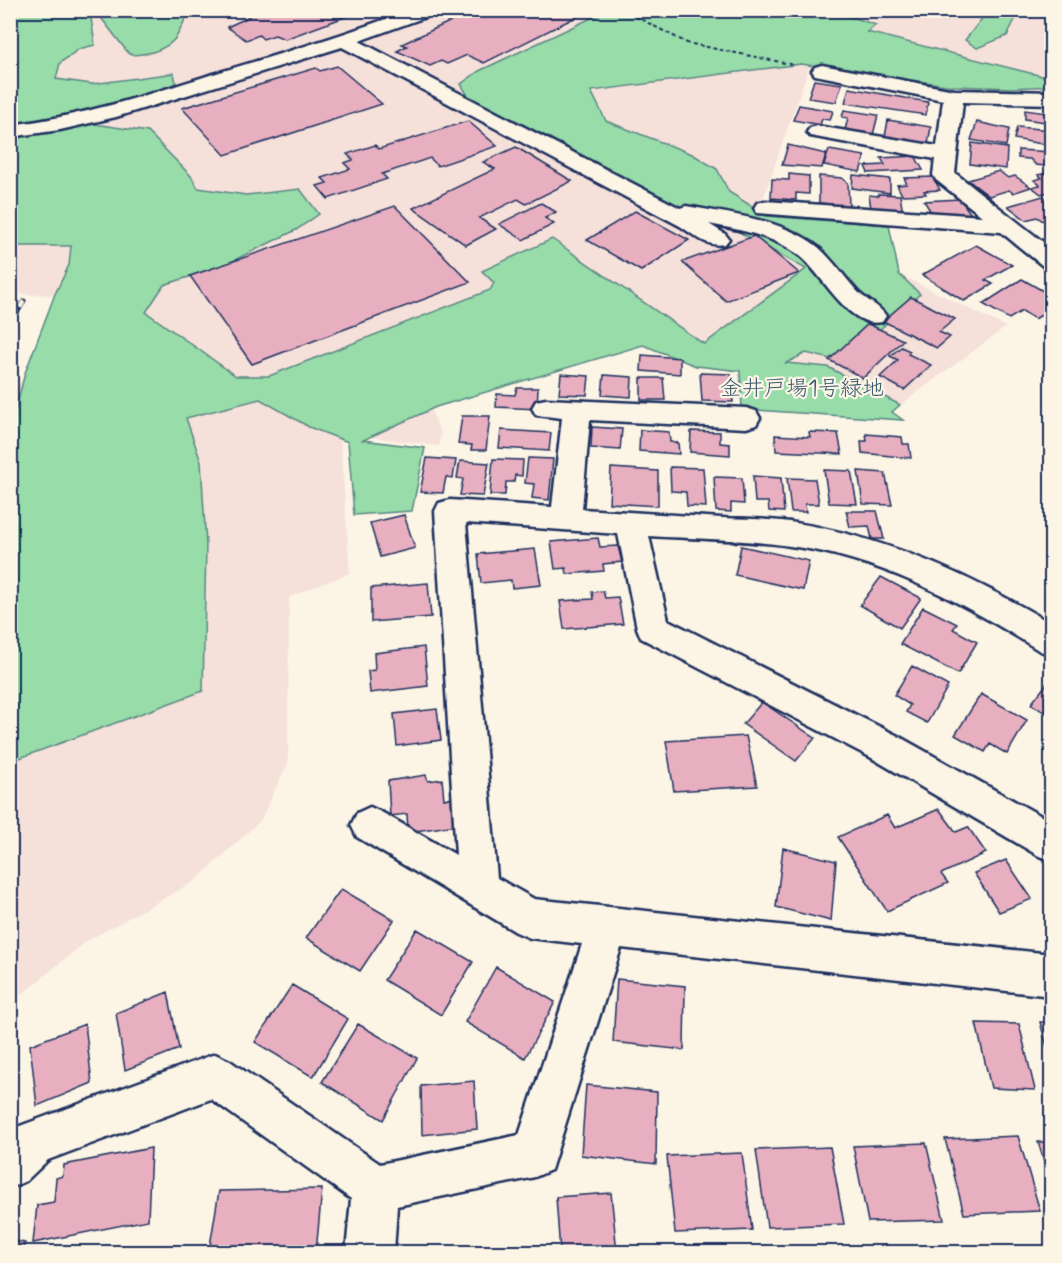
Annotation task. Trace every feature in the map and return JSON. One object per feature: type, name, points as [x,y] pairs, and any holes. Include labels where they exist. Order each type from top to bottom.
[{"type":"street","points":[[10,131],[39,129],[150,100],[344,40],[428,10]]},
{"type":"street","points":[[344,40],[717,239]]},
{"type":"street","points":[[822,71],[954,96],[1052,98]]},
{"type":"street","points":[[954,96],[944,175],[1052,261]]},
{"type":"street","points":[[817,132],[946,154]]},
{"type":"street","points":[[765,208],[1007,225]]},
{"type":"street","points":[[664,209],[728,220],[790,241],[806,249],[828,270],[852,300],[873,315]]},
{"type":"street","points":[[546,408],[746,418]]},
{"type":"street","points":[[566,518],[577,409]]},
{"type":"street","points":[[478,889],[450,511],[790,534],[844,545],[923,572],[998,608],[1052,641]]},
{"type":"street","points":[[631,523],[653,628],[883,746],[1052,843]]},
{"type":"street","points":[[370,825],[530,918],[1052,975]]},
{"type":"street","points":[[10,1165],[33,1143],[215,1076],[375,1188],[535,1154],[608,926]]},
{"type":"street","points":[[369,1252],[375,1188]]},
{"type":"path","points":[[623,10],[687,43],[781,62]]},
{"type":"shaded area","points":[[11,11],[1051,11],[1051,93],[957,92],[809,67],[762,202],[768,216],[889,225],[899,274],[1006,327],[900,405],[828,367],[689,356],[643,340],[429,406],[441,433],[439,446],[340,433],[350,573],[289,597],[288,763],[260,821],[195,881],[87,941],[11,1003],[11,400],[25,373],[54,295],[11,294]]},
{"type":"green space","points":[[104,10],[189,11],[173,41],[162,49],[135,55],[129,54],[102,19]]},
{"type":"green space","name":"金井戸場1号緑地","points":[[10,11],[90,11],[95,45],[79,49],[60,63],[56,79],[92,84],[174,73],[176,83],[81,122],[148,132],[191,176],[198,188],[246,195],[300,189],[319,214],[296,230],[220,267],[164,285],[146,312],[236,376],[269,376],[490,290],[494,283],[482,271],[552,239],[704,344],[806,269],[721,222],[668,202],[471,101],[461,84],[479,71],[606,11],[833,11],[876,25],[867,32],[1046,77],[1051,86],[1012,88],[953,86],[801,64],[591,91],[606,121],[692,154],[717,169],[729,192],[767,216],[889,225],[899,274],[920,294],[843,362],[806,353],[786,363],[828,367],[900,405],[892,412],[903,420],[742,409],[740,371],[696,366],[643,345],[436,407],[363,440],[425,448],[412,511],[354,515],[348,442],[309,427],[260,399],[186,418],[201,462],[206,545],[203,691],[17,759],[10,725],[11,427],[25,373],[55,294],[69,265],[71,246],[11,246]]},
{"type":"green space","points":[[988,11],[1019,11],[1007,36],[977,48],[965,40]]},
{"type":"building","points":[[242,10],[364,10],[285,39],[275,35],[263,39],[259,35],[246,40],[227,27],[249,17]]},
{"type":"building","points":[[475,10],[590,10],[484,63],[467,55],[447,64],[441,61],[430,66],[397,51],[407,46],[402,44]]},
{"type":"building","points":[[337,66],[382,104],[225,155],[182,108],[316,68],[320,71]]},
{"type":"building","points":[[814,80],[842,84],[836,102],[808,98]]},
{"type":"building","points":[[849,88],[928,102],[926,115],[845,103]]},
{"type":"building","points":[[799,105],[833,111],[830,120],[822,119],[820,125],[793,120]]},
{"type":"building","points":[[1047,108],[1052,109],[1052,123],[1025,119],[1025,110],[1046,113]]},
{"type":"building","points":[[844,110],[878,115],[873,135],[845,130],[848,118],[842,117]]},
{"type":"building","points":[[888,120],[931,127],[928,144],[885,137]]},
{"type":"building","points":[[468,121],[497,146],[438,166],[430,158],[382,174],[387,179],[328,199],[317,186],[327,183],[322,178],[350,169],[344,163],[353,160],[347,154],[375,145],[379,149]]},
{"type":"building","points":[[977,122],[1009,129],[1006,146],[971,140]]},
{"type":"building","points":[[1017,127],[1052,130],[1052,143],[1047,145],[1014,139]]},
{"type":"building","points":[[972,143],[1007,148],[1006,169],[970,164]]},
{"type":"building","points":[[788,145],[826,154],[822,168],[782,165]]},
{"type":"building","points":[[516,147],[572,181],[526,204],[518,199],[479,218],[496,229],[466,245],[413,208],[495,169],[483,162]]},
{"type":"building","points":[[829,150],[865,156],[860,172],[824,165]]},
{"type":"building","points":[[1018,150],[1052,152],[1052,161],[1045,166],[1036,165],[1030,159],[1018,158]]},
{"type":"building","points":[[915,156],[923,170],[868,173],[865,166],[885,165],[881,158]]},
{"type":"building","points":[[999,171],[1008,178],[1015,176],[1031,187],[1013,193],[1009,190],[989,196],[968,180]]},
{"type":"building","points":[[1052,172],[1052,191],[1041,194],[1032,187],[1040,185],[1034,180],[1042,178],[1038,175]]},
{"type":"building","points":[[789,174],[809,176],[809,194],[796,193],[796,200],[771,198],[772,179],[789,180]]},
{"type":"building","points":[[853,175],[890,179],[890,193],[852,188]]},
{"type":"building","points":[[819,176],[842,178],[848,183],[849,206],[819,203]]},
{"type":"building","points":[[933,177],[940,190],[924,191],[926,194],[902,195],[897,185],[907,184],[904,178]]},
{"type":"building","points":[[878,194],[900,195],[903,214],[878,213],[871,208],[869,195],[878,196]]},
{"type":"building","points":[[1043,196],[1052,203],[1052,219],[1043,221],[1037,217],[1026,220],[1008,206]]},
{"type":"building","points":[[960,199],[973,217],[956,218],[953,213],[933,215],[924,201]]},
{"type":"building","points":[[541,203],[556,212],[545,218],[554,224],[523,240],[499,224]]},
{"type":"building","points":[[395,206],[470,282],[252,364],[190,276]]},
{"type":"building","points":[[635,211],[689,240],[641,271],[587,240]]},
{"type":"building","points":[[754,236],[799,273],[726,301],[682,262]]},
{"type":"building","points":[[976,245],[1012,265],[985,280],[993,284],[964,301],[922,275]]},
{"type":"building","points":[[1022,279],[1052,296],[1052,308],[1035,319],[1022,311],[1009,319],[983,304]]},
{"type":"building","points":[[911,297],[955,319],[939,332],[950,337],[937,348],[883,321]]},
{"type":"building","points":[[868,324],[903,340],[863,378],[829,360]]},
{"type":"building","points":[[901,347],[910,351],[908,354],[931,365],[904,390],[880,377],[898,360],[890,356]]},
{"type":"building","points":[[642,355],[680,358],[680,374],[641,371]]},
{"type":"building","points":[[700,373],[731,374],[733,402],[702,401]]},
{"type":"building","points":[[561,374],[589,376],[587,395],[559,394]]},
{"type":"building","points":[[604,375],[632,377],[631,397],[602,395]]},
{"type":"building","points":[[641,378],[663,378],[665,400],[641,400]]},
{"type":"building","points":[[517,388],[538,388],[537,409],[496,407],[497,394],[515,395]]},
{"type":"building","points":[[462,416],[490,416],[486,450],[471,450],[472,445],[458,444]]},
{"type":"building","points":[[592,427],[622,429],[620,450],[591,448]]},
{"type":"building","points":[[501,430],[551,433],[549,451],[499,448]]},
{"type":"building","points":[[640,430],[669,432],[670,442],[678,443],[679,454],[639,451]]},
{"type":"building","points":[[691,431],[720,432],[720,443],[730,444],[730,455],[690,452]]},
{"type":"building","points":[[809,432],[838,433],[842,454],[776,451],[775,435],[810,437]]},
{"type":"building","points":[[866,434],[902,437],[903,444],[909,444],[911,458],[862,453],[861,441],[867,441]]},
{"type":"building","points":[[427,458],[456,460],[453,478],[446,477],[443,493],[420,492]]},
{"type":"building","points":[[528,458],[553,459],[549,500],[532,498],[534,484],[525,483]]},
{"type":"building","points":[[493,459],[523,460],[522,476],[515,475],[514,482],[506,482],[505,495],[490,495]]},
{"type":"building","points":[[460,461],[489,463],[483,496],[460,495],[463,479],[457,478]]},
{"type":"building","points":[[670,467],[703,468],[706,507],[687,506],[686,492],[671,491]]},
{"type":"building","points":[[611,468],[658,471],[658,506],[609,503]]},
{"type":"building","points":[[824,470],[851,471],[857,504],[829,503]]},
{"type":"building","points":[[858,471],[885,473],[892,505],[863,504]]},
{"type":"building","points":[[753,476],[781,478],[784,512],[769,511],[768,502],[755,502]]},
{"type":"building","points":[[714,477],[742,478],[744,504],[731,503],[731,512],[716,511]]},
{"type":"building","points":[[787,478],[815,479],[819,504],[805,504],[806,512],[791,512]]},
{"type":"building","points":[[846,511],[877,511],[884,539],[872,539],[869,526],[850,527]]},
{"type":"building","points":[[404,515],[415,548],[380,557],[370,523]]},
{"type":"building","points":[[598,538],[600,547],[618,546],[622,562],[603,564],[604,571],[567,574],[566,568],[555,569],[551,542]]},
{"type":"building","points":[[741,546],[809,561],[803,590],[735,575]]},
{"type":"building","points":[[535,549],[541,585],[512,588],[511,580],[481,583],[478,554]]},
{"type":"building","points":[[881,577],[921,598],[900,628],[860,605]]},
{"type":"building","points":[[428,583],[431,617],[371,622],[371,588]]},
{"type":"building","points":[[603,591],[605,598],[618,597],[623,624],[564,629],[560,601],[593,599],[592,592]]},
{"type":"building","points":[[923,607],[957,624],[953,629],[977,642],[958,674],[900,644]]},
{"type":"building","points":[[424,647],[428,686],[370,693],[368,671],[375,670],[374,653]]},
{"type":"building","points":[[912,666],[948,686],[927,723],[906,712],[910,705],[894,695]]},
{"type":"building","points":[[1052,677],[1052,717],[1031,704]]},
{"type":"building","points":[[981,694],[1027,720],[1007,754],[990,744],[985,752],[955,735]]},
{"type":"building","points":[[762,702],[815,738],[796,761],[743,724]]},
{"type":"building","points":[[437,709],[441,740],[397,746],[394,714]]},
{"type":"building","points":[[746,736],[757,786],[674,791],[666,741]]},
{"type":"building","points":[[426,775],[428,781],[442,779],[444,799],[453,797],[457,825],[408,832],[407,814],[390,816],[388,781]]},
{"type":"building","points":[[939,809],[956,832],[968,827],[986,853],[941,874],[948,883],[887,911],[838,837],[887,815],[895,828]]},
{"type":"building","points":[[783,848],[836,861],[831,921],[776,907]]},
{"type":"building","points":[[1006,860],[1032,899],[999,912],[974,873]]},
{"type":"building","points":[[341,889],[394,920],[360,971],[306,938]]},
{"type":"building","points":[[417,929],[473,962],[441,1015],[384,980]]},
{"type":"building","points":[[496,967],[555,1002],[525,1058],[465,1022]]},
{"type":"building","points":[[617,979],[685,986],[684,1050],[613,1042]]},
{"type":"building","points":[[292,985],[348,1019],[313,1077],[255,1042]]},
{"type":"building","points":[[168,992],[179,1049],[125,1070],[116,1013]]},
{"type":"building","points":[[1040,1022],[1052,1022],[1052,1064]]},
{"type":"building","points":[[976,1023],[1019,1024],[1035,1090],[991,1088]]},
{"type":"building","points":[[85,1024],[92,1083],[37,1106],[30,1045]]},
{"type":"building","points":[[358,1024],[417,1058],[383,1120],[322,1082]]},
{"type":"building","points":[[474,1081],[477,1129],[422,1135],[421,1086]]},
{"type":"building","points":[[586,1085],[657,1092],[656,1164],[581,1155]]},
{"type":"building","points":[[1018,1136],[1040,1211],[964,1214],[945,1139]]},
{"type":"building","points":[[1038,1142],[1052,1142],[1052,1187]]},
{"type":"building","points":[[926,1143],[944,1220],[868,1222],[853,1146]]},
{"type":"building","points":[[830,1147],[844,1224],[767,1227],[756,1150]]},
{"type":"building","points":[[151,1148],[148,1220],[33,1243],[37,1205],[54,1202],[56,1178],[63,1176],[64,1165]]},
{"type":"building","points":[[742,1153],[752,1230],[675,1233],[667,1156]]},
{"type":"building","points":[[322,1189],[316,1252],[209,1252],[219,1191]]},
{"type":"building","points":[[611,1193],[617,1252],[560,1252],[556,1197]]},
{"type":"building","points":[[10,1240],[25,1243],[21,1252],[10,1252]]},
{"type":"railway","points":[[10,325],[24,301]]}]
